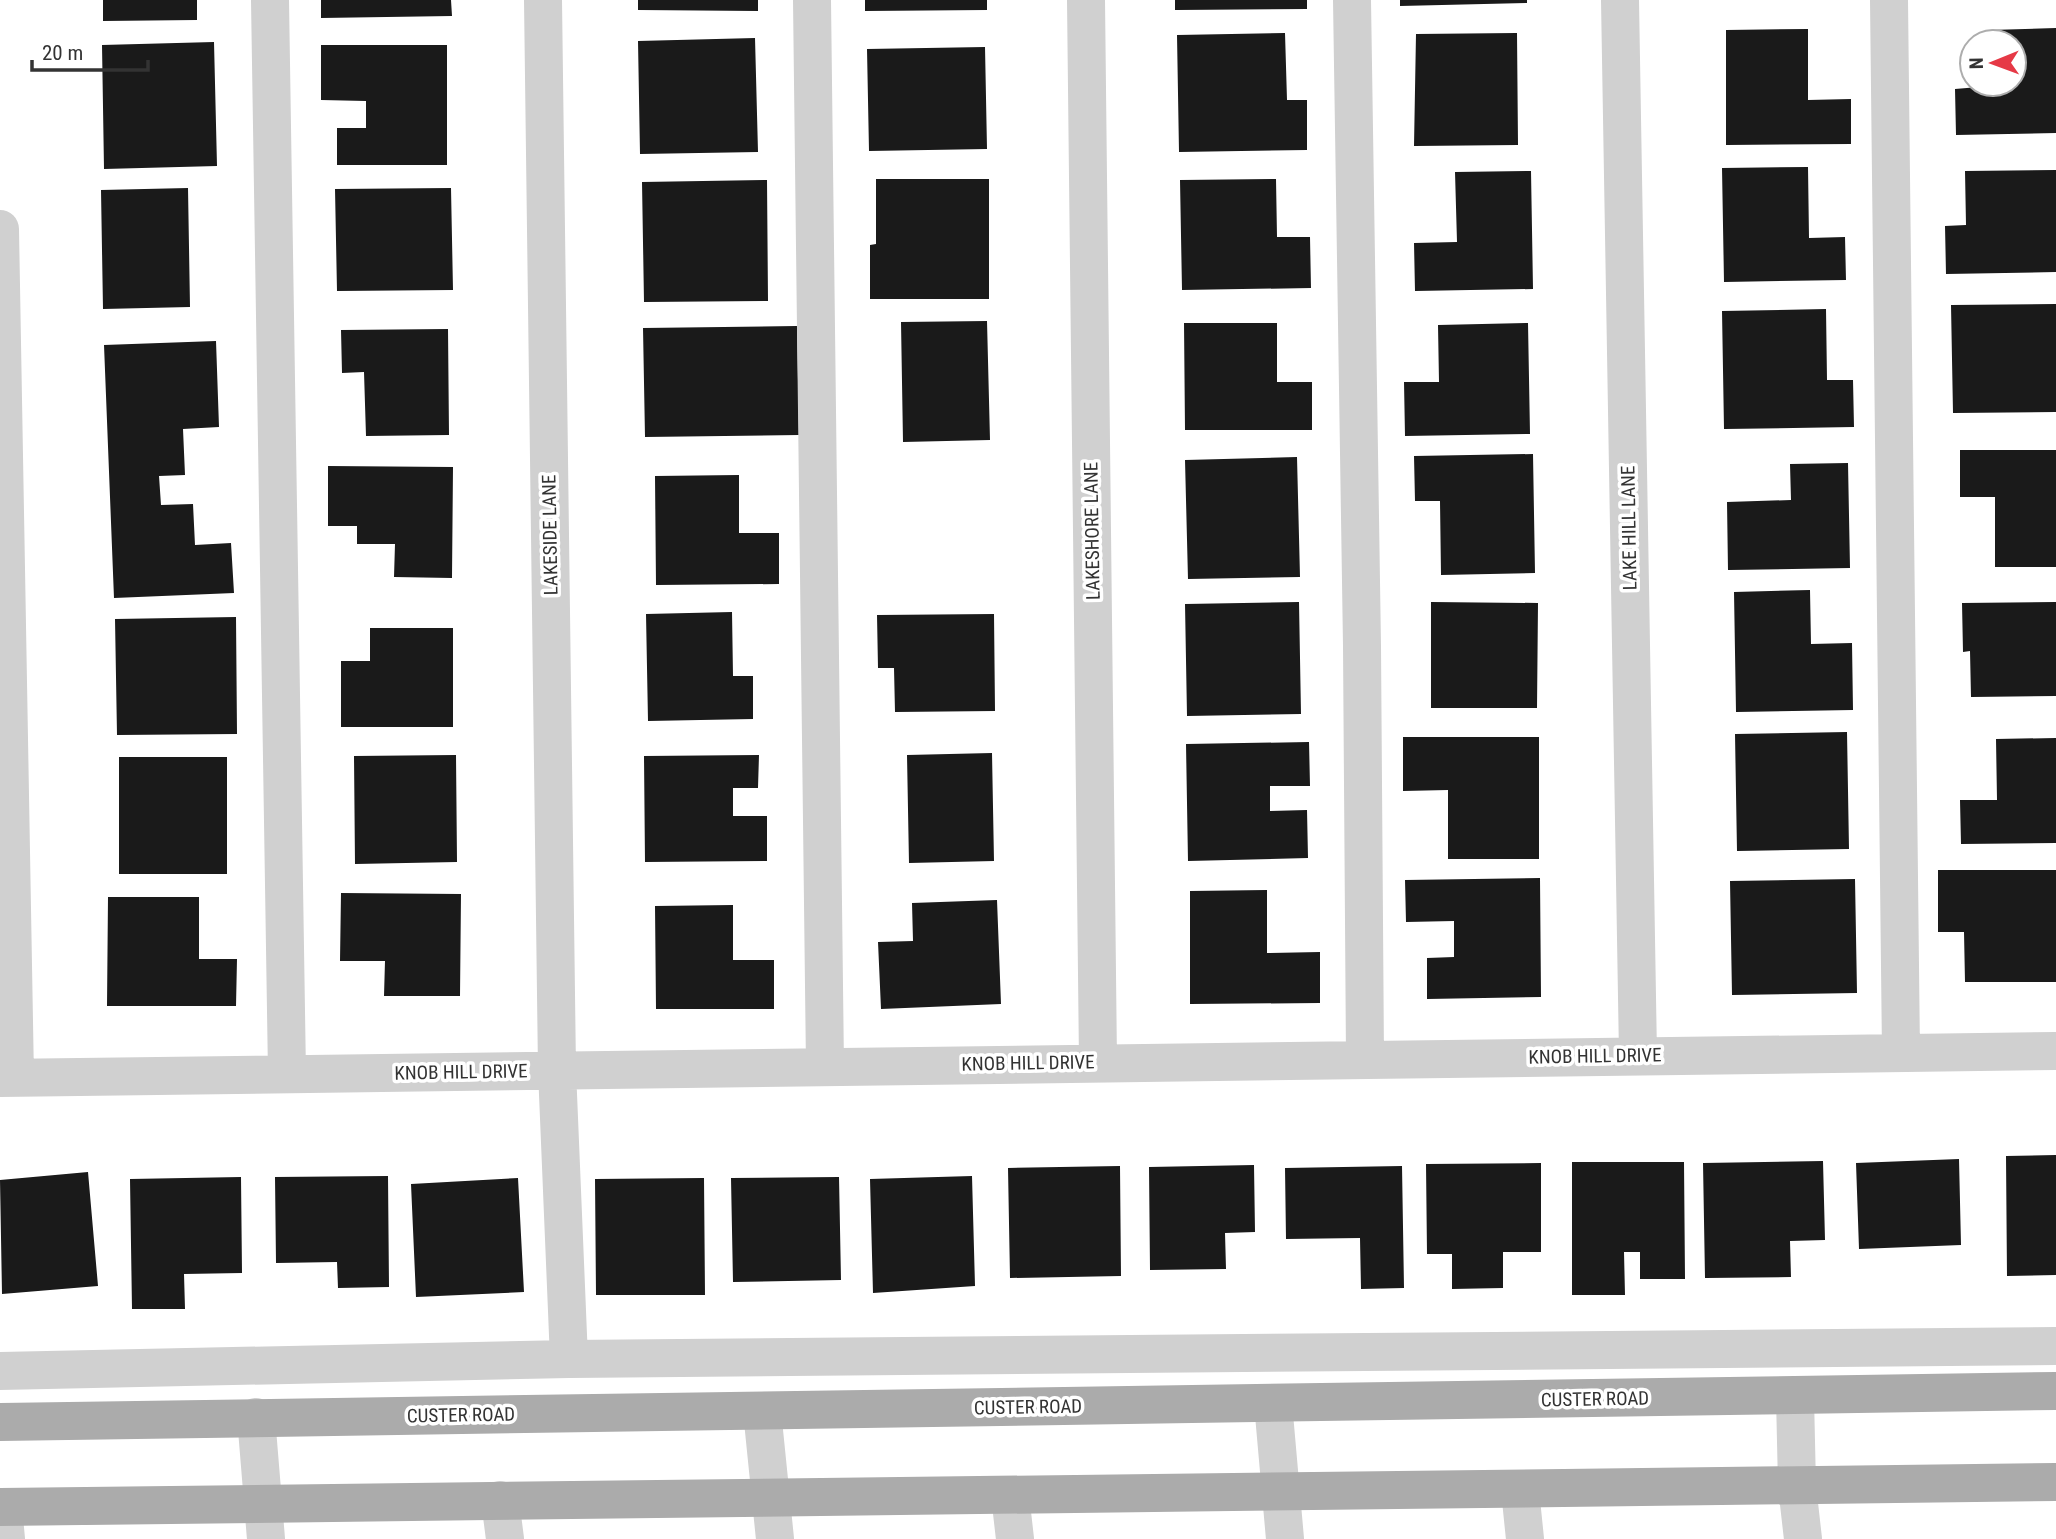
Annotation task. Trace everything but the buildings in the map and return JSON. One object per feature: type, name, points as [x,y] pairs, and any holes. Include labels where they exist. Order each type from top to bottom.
[{"type":"main road","name":"CUSTER ROAD","points":[[0,1422],[2056,1391]]},
{"type":"main road","points":[[3,1518],[264,1521],[499,1500],[2056,1482]]},
{"type":"street","points":[[270,0],[287,1074]]},
{"type":"street","name":"LAKESIDE LANE","points":[[543,0],[557,1070],[569,1359]]},
{"type":"street","points":[[812,0],[825,1067]]},
{"type":"street","name":"LAKESHORE LANE","points":[[1086,0],[1098,1062]]},
{"type":"street","points":[[1352,0],[1363,646],[1364,1059]]},
{"type":"street","name":"LAKE HILL LANE","points":[[1620,0],[1638,1055]]},
{"type":"street","points":[[1889,0],[1901,1053]]},
{"type":"street","points":[[0,229],[7,1078]]},
{"type":"street","name":"KNOB HILL DRIVE","points":[[7,1078],[2056,1051]]},
{"type":"street","points":[[0,1371],[569,1359],[2056,1346]]},
{"type":"street","points":[[1795,1397],[1797,1486],[1803,1539]]},
{"type":"street","points":[[1273,1403],[1285,1539]]},
{"type":"street","points":[[762,1411],[775,1539]]},
{"type":"street","points":[[256,1418],[264,1521]]},
{"type":"street","points":[[1520,1490],[1525,1539]]},
{"type":"street","points":[[1010,1495],[1015,1539]]},
{"type":"street","points":[[499,1500],[505,1539]]}]
